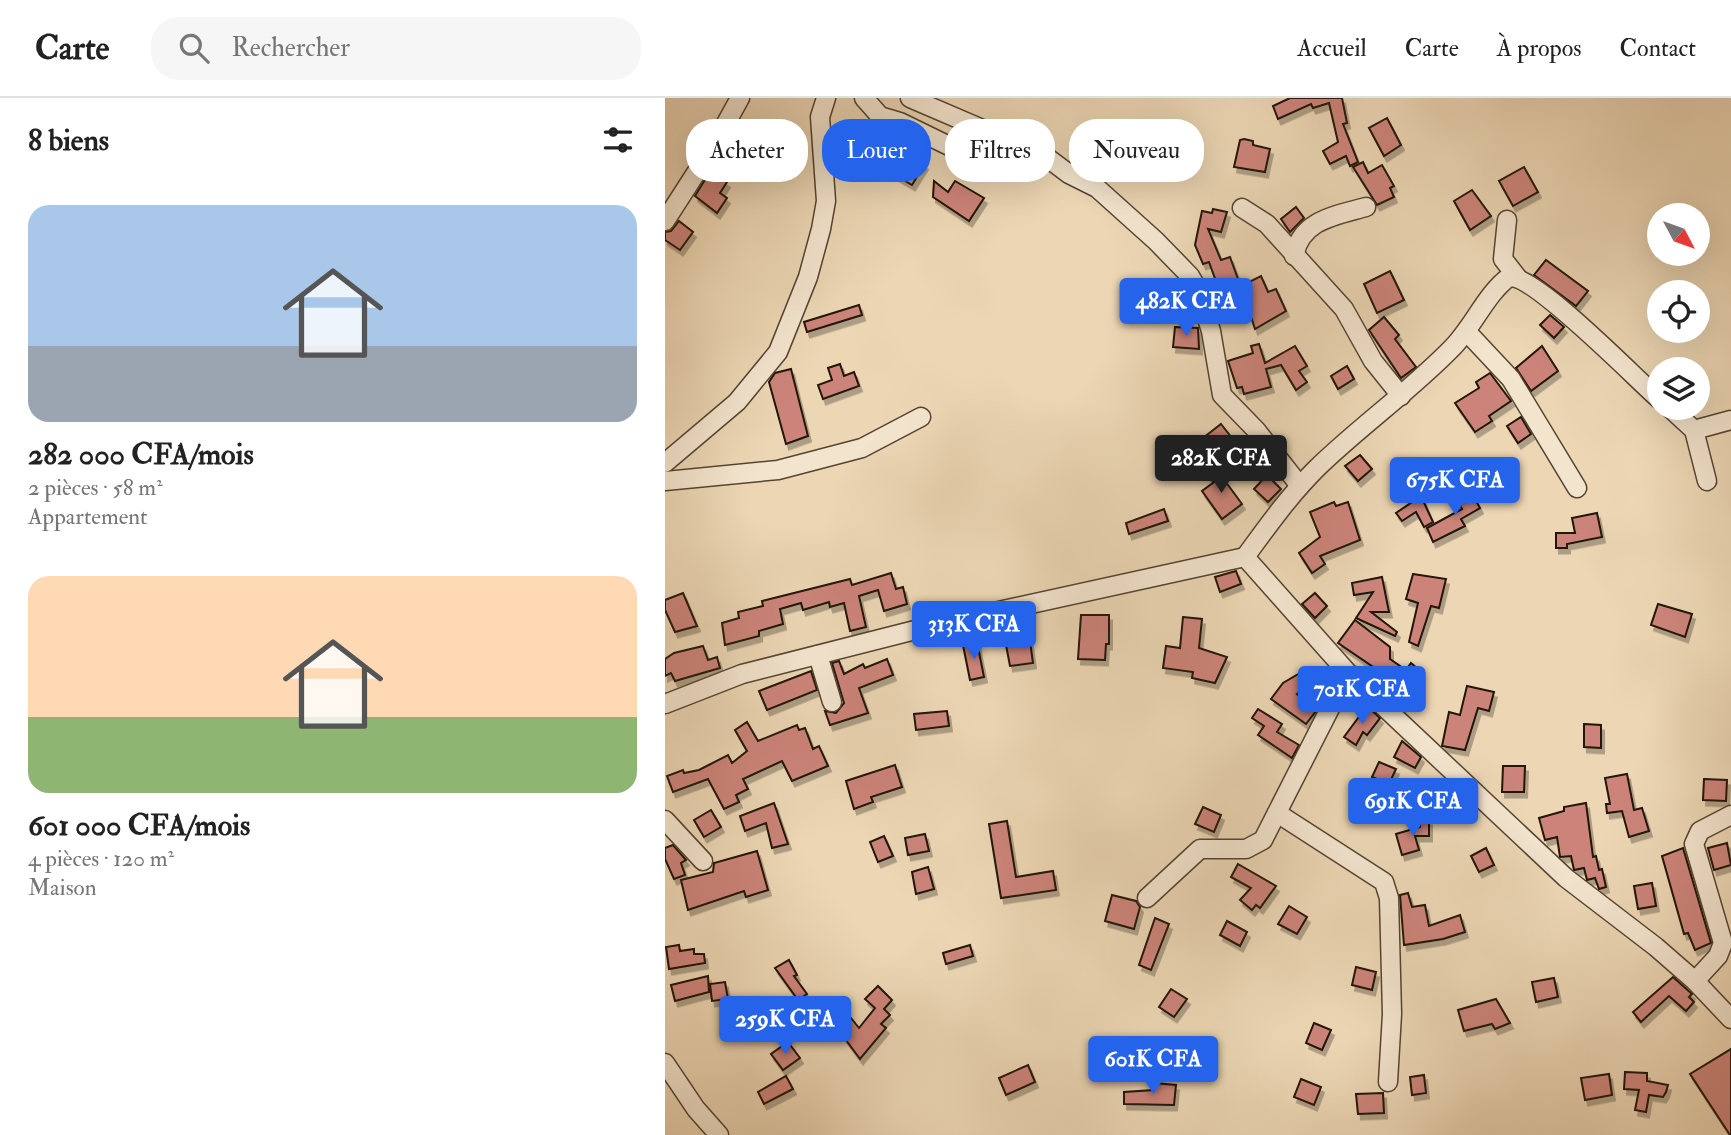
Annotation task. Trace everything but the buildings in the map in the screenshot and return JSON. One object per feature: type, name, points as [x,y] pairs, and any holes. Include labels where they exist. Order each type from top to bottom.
[{"type":"street","points":[[665,220],[714,145],[740,98]]},
{"type":"street","points":[[665,463],[737,402],[778,352],[808,277],[821,229],[826,201],[820,117],[826,98]]},
{"type":"street","points":[[865,98],[880,116],[900,122],[945,144]]},
{"type":"street","points":[[910,98],[1045,156],[1069,174],[1097,188],[1191,276],[1211,331],[1222,395],[1256,430],[1300,486]]},
{"type":"street","points":[[1294,256],[1297,240],[1312,225],[1366,207]]},
{"type":"street","points":[[1242,208],[1267,223],[1344,309],[1373,361],[1401,396]]},
{"type":"street","points":[[1507,220],[1503,259],[1517,276],[1557,304],[1647,388]]},
{"type":"street","points":[[665,704],[742,674],[935,625],[1245,557],[1300,486],[1357,431],[1401,396],[1467,332],[1502,282],[1517,276]]},
{"type":"street","points":[[1467,332],[1511,379],[1577,488]]},
{"type":"street","points":[[665,481],[778,470],[862,448],[921,417]]},
{"type":"street","points":[[1683,420],[1694,430],[1707,481]]},
{"type":"street","points":[[1694,430],[1731,421]]},
{"type":"street","points":[[1245,557],[1348,673],[1566,878],[1656,947],[1695,981],[1731,1019]]},
{"type":"street","points":[[817,655],[832,702]]},
{"type":"street","points":[[1147,898],[1200,849],[1256,846],[1263,840],[1348,673]]},
{"type":"street","points":[[1277,813],[1384,882],[1389,898],[1392,1014],[1388,1082]]},
{"type":"street","points":[[1695,981],[1718,956],[1723,943],[1694,844],[1700,831],[1731,815]]},
{"type":"street","points":[[665,820],[703,861]]},
{"type":"street","points":[[665,1063],[696,1109],[719,1135]]}]
